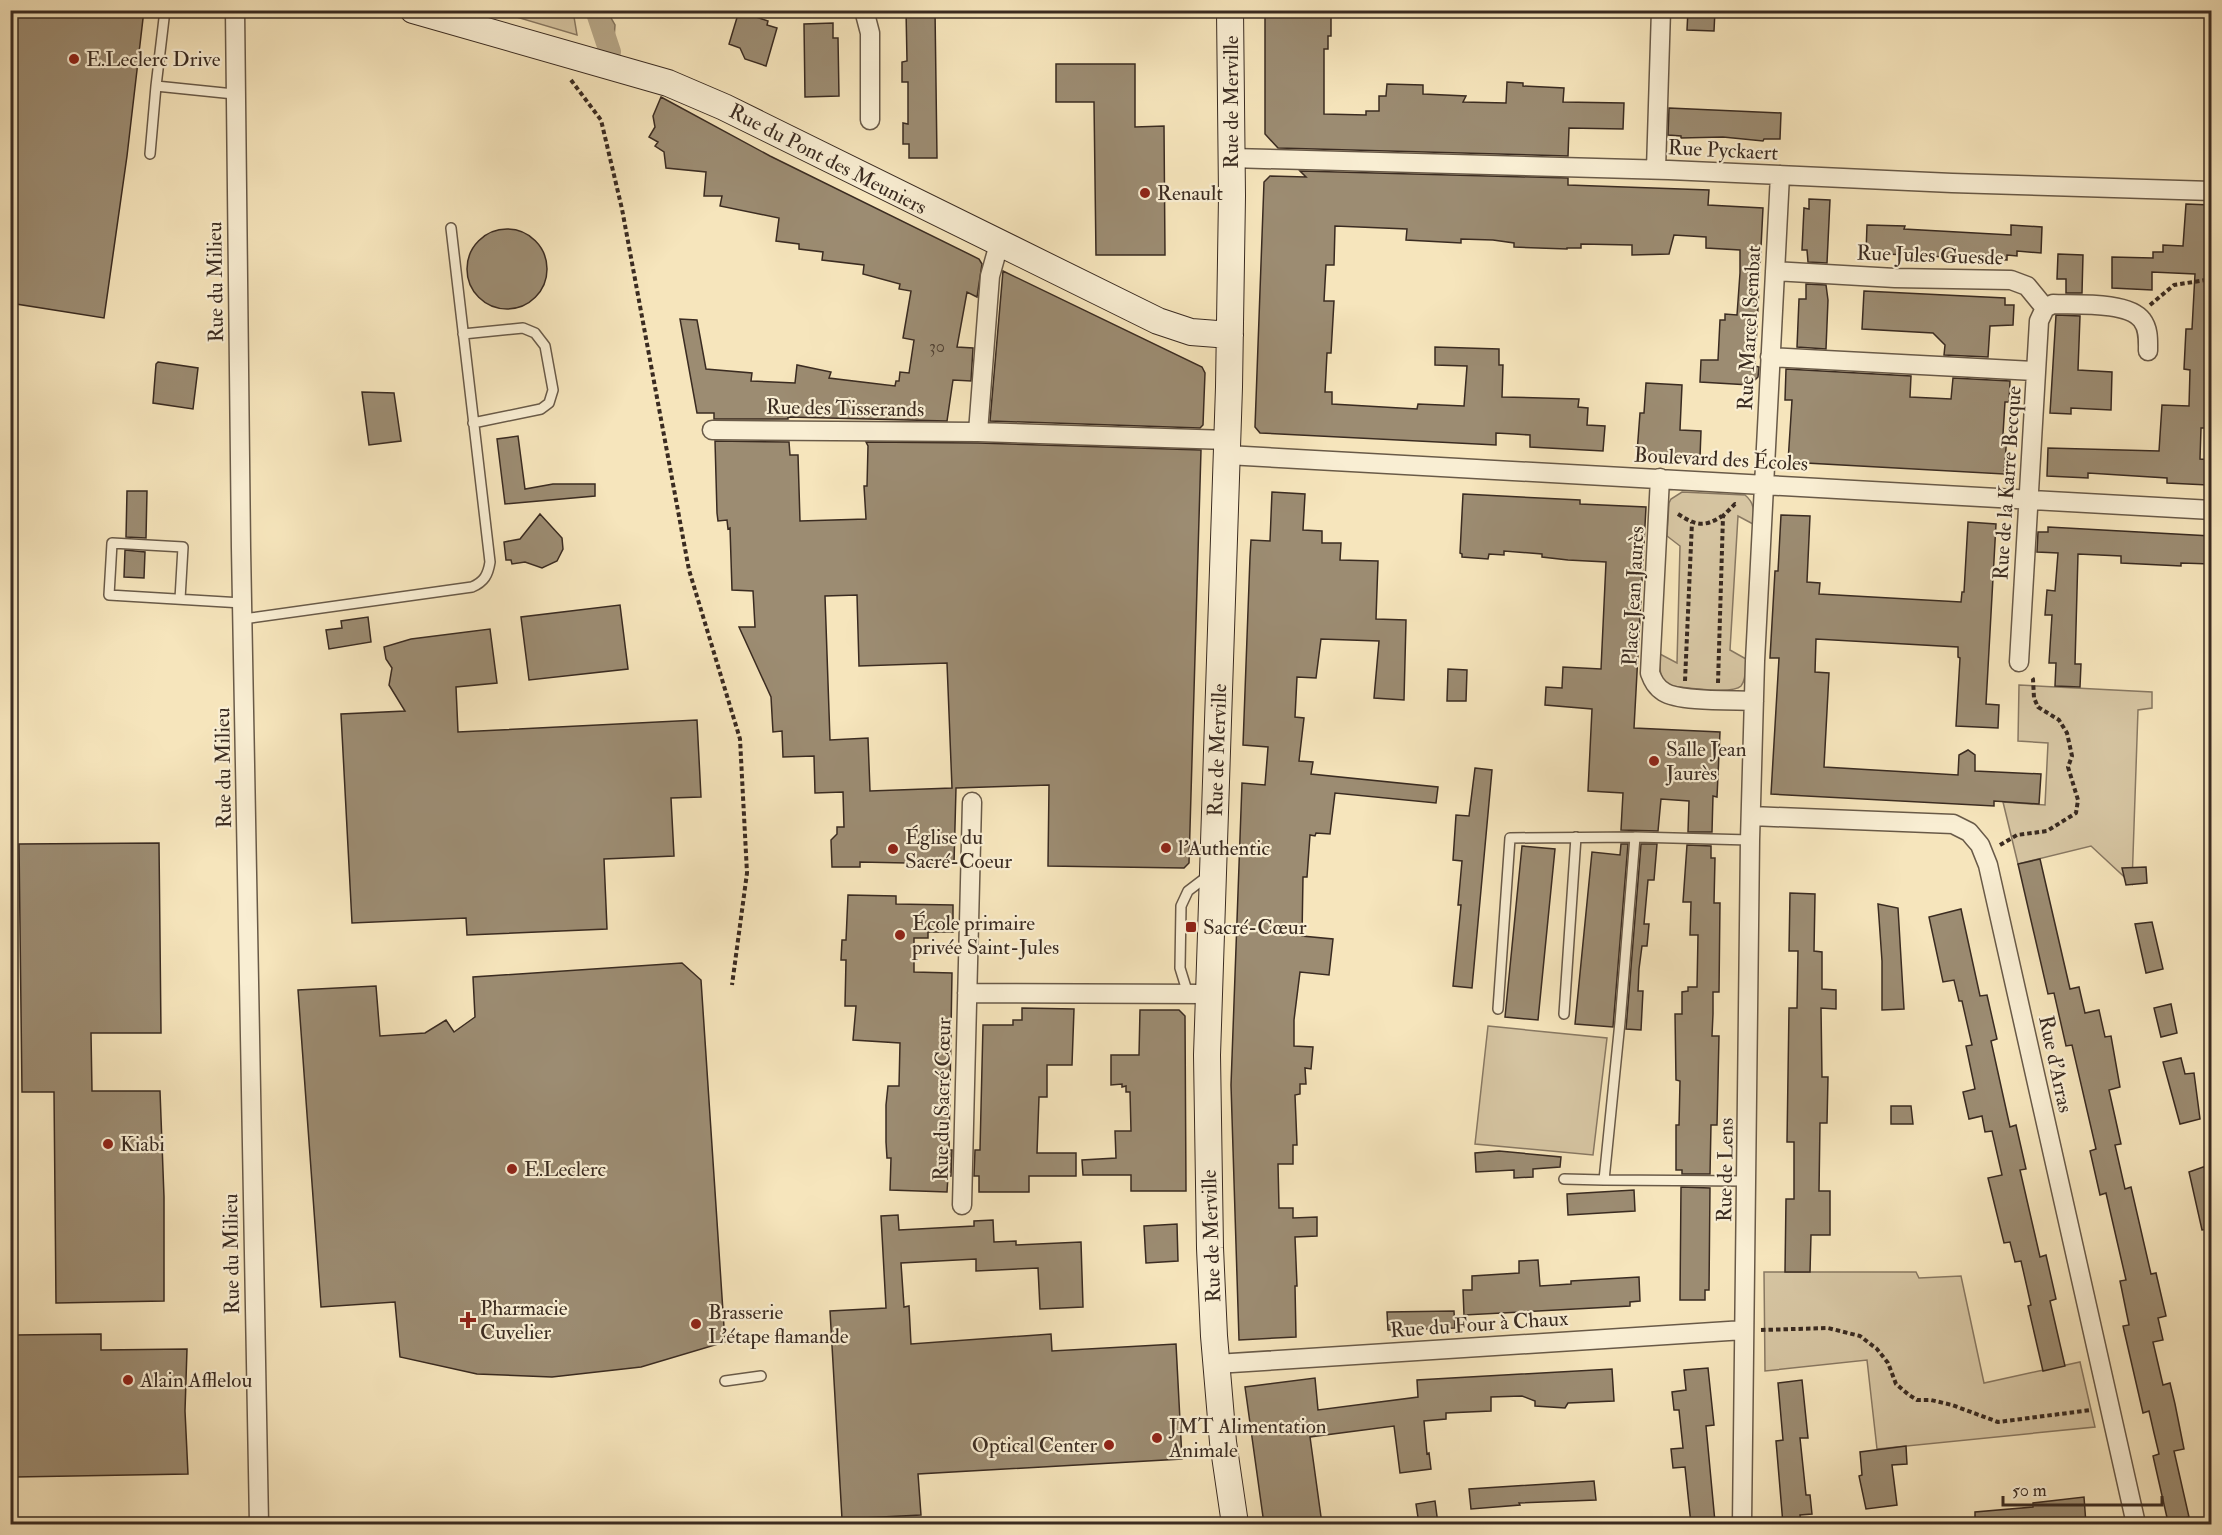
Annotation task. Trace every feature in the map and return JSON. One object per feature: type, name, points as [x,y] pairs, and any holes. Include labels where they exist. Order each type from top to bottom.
[{"type":"street","name":"Rue du Milieu","points":[[235,10],[234,94],[242,611],[259,1524]]},
{"type":"street","name":"Rue du Pont des Meuniers","points":[[413,10],[674,85],[706,98],[1169,326],[1191,332],[1230,335]]},
{"type":"street","points":[[864,10],[870,33],[870,120]]},
{"type":"street","name":"Rue de Merville","points":[[1230,10],[1230,335],[1227,448],[1213,872],[1198,994],[1207,1066],[1209,1222],[1216,1364],[1223,1442],[1235,1524]]},
{"type":"street","points":[[1656,170],[1661,10]]},
{"type":"street","name":"Rue Pyckaert","points":[[1231,158],[1656,170],[2211,191]]},
{"type":"street","name":"Rue Marcel Sembat","points":[[1763,484],[1779,175]]},
{"type":"street","points":[[978,432],[990,276],[992,262],[999,244]]},
{"type":"street","name":"Rue Jules Guesde","points":[[1775,271],[1904,279],[2011,280],[2027,286],[2045,308]]},
{"type":"street","points":[[2045,308],[2053,304],[2114,307],[2132,311],[2141,318],[2148,334],[2148,351]]},
{"type":"street","name":"Rue de la Karre Becque","points":[[2019,662],[2039,321],[2045,308]]},
{"type":"street","points":[[1770,357],[2036,371]]},
{"type":"street","name":"Rue des Tisserands","points":[[712,430],[978,432],[1227,448]]},
{"type":"street","name":"Boulevard des Écoles","points":[[1227,448],[1660,478],[2211,510]]},
{"type":"street","name":"Place Jean Jaurès","points":[[1660,478],[1650,673],[1653,681],[1671,696],[1754,701]]},
{"type":"street","points":[[1751,816],[1763,484]]},
{"type":"street","name":"Rue du Sacré Cœur","points":[[962,1205],[972,802]]},
{"type":"street","name":"Rue d'Arras","points":[[1751,816],[1953,824],[1969,832],[1980,845],[2009,958],[2136,1524]]},
{"type":"street","name":"Rue de Lens","points":[[1742,1524],[1751,816]]},
{"type":"street","name":"Rue du Sacré Cœur","points":[[967,993],[1198,994]]},
{"type":"street","name":"Rue du Four à Chaux","points":[[1216,1364],[1744,1330]]},
{"type":"lane","points":[[150,154],[165,10]]},
{"type":"lane","points":[[156,86],[234,94]]},
{"type":"lane","points":[[180,599],[183,547],[112,543],[109,595],[180,599],[242,611],[472,587],[487,576],[490,562],[451,228]]},
{"type":"lane","points":[[463,334],[523,328],[535,333],[545,346],[552,390],[549,403],[541,409],[473,423]]},
{"type":"lane","points":[[1564,1014],[1576,837]]},
{"type":"lane","points":[[1498,1009],[1510,838],[1635,837],[1750,840]]},
{"type":"lane","points":[[1604,1180],[1635,837]]},
{"type":"lane","points":[[1564,1179],[1748,1181]]},
{"type":"lane","points":[[725,1381],[761,1376]]},
{"type":"path","points":[[577,58],[571,80],[601,120],[622,209],[689,570],[740,739],[747,873],[732,985]]},
{"type":"path","points":[[2141,318],[2150,304],[2174,285],[2211,279]]},
{"type":"path","points":[[1660,502],[1692,522],[1710,524],[1723,516],[1735,504],[1762,505]]},
{"type":"path","points":[[1718,699],[1723,516]]},
{"type":"path","points":[[1684,697],[1692,522]]},
{"type":"path","points":[[1984,855],[2018,835],[2047,831],[2076,813],[2078,800],[2068,767],[2072,756],[2067,733],[2059,720],[2038,707],[2034,698],[2033,679],[2019,662]]},
{"type":"path","points":[[1744,1330],[1828,1328],[1860,1336],[1877,1349],[1888,1363],[1896,1384],[1917,1400],[1932,1400],[1952,1405],[1998,1422],[2110,1408]]},
{"type":"shaded area","points":[[496,11],[573,11],[577,35]]},
{"type":"shaded area","points":[[592,11],[607,11],[615,25],[614,39],[595,34]]},
{"type":"shaded area","points":[[1682,492],[1745,495],[1754,512],[1753,524],[1738,516],[1730,650],[1746,659],[1744,680],[1736,689],[1696,689],[1670,686],[1662,677],[1660,654],[1677,663],[1680,546],[1667,536],[1669,503]]},
{"type":"shaded area","points":[[2019,685],[2152,692],[2152,708],[2138,710],[2132,884],[2091,846],[2018,864],[2003,802],[2045,805],[2048,743],[2018,741]]},
{"type":"shaded area","points":[[1488,1026],[1607,1038],[1593,1155],[1475,1144]]},
{"type":"shaded area","points":[[1764,1272],[1916,1272],[1919,1278],[1961,1276],[1984,1383],[2080,1362],[2095,1427],[1877,1449],[1867,1360],[1765,1371]]},
{"type":"building","points":[[10,10],[144,10],[127,156],[104,318],[10,303]]},
{"type":"building","points":[[906,10],[935,10],[937,158],[909,158],[909,144],[903,144],[903,123],[908,124],[908,82],[902,82],[902,62],[907,61]]},
{"type":"building","points":[[1265,10],[1331,10],[1331,36],[1328,36],[1328,49],[1324,49],[1324,114],[1366,115],[1366,111],[1379,111],[1379,96],[1386,96],[1387,84],[1423,85],[1423,94],[1466,96],[1463,102],[1506,103],[1507,82],[1523,83],[1523,86],[1564,88],[1563,102],[1624,103],[1623,129],[1569,128],[1568,156],[1278,148],[1265,134]]},
{"type":"building","points":[[1688,10],[1715,10],[1714,31],[1687,30]]},
{"type":"building","points":[[739,11],[768,21],[767,25],[777,28],[766,66],[745,59],[740,48],[729,44]]},
{"type":"building","points":[[833,23],[833,38],[838,38],[839,96],[805,97],[804,24]]},
{"type":"building","points":[[1056,64],[1135,64],[1135,127],[1164,126],[1165,255],[1096,255],[1094,102],[1056,102]]},
{"type":"building","points":[[661,97],[770,156],[979,259],[982,264],[977,297],[967,292],[957,347],[973,348],[971,381],[953,380],[947,421],[788,417],[788,419],[714,419],[714,413],[697,413],[680,319],[697,320],[706,369],[752,373],[751,381],[795,383],[797,365],[831,372],[829,378],[895,386],[896,381],[899,381],[900,372],[909,373],[914,340],[903,338],[911,291],[899,289],[900,284],[863,274],[864,265],[822,260],[823,252],[799,249],[799,244],[776,241],[779,218],[720,206],[722,196],[704,196],[706,172],[666,168],[664,152],[655,146],[658,142],[649,137],[655,127],[653,116]]},
{"type":"building","points":[[1669,108],[1781,113],[1780,139],[1764,139],[1763,141],[1723,137],[1681,138],[1681,136],[1668,135]]},
{"type":"building","points":[[1300,171],[1568,178],[1568,185],[1709,190],[1708,205],[1763,208],[1755,366],[1759,367],[1758,377],[1750,385],[1700,382],[1701,360],[1718,360],[1720,320],[1725,320],[1725,314],[1737,315],[1740,273],[1740,250],[1706,248],[1706,237],[1674,235],[1669,254],[1632,255],[1632,245],[1581,244],[1581,248],[1567,249],[1514,247],[1514,243],[1493,240],[1461,239],[1461,243],[1406,240],[1407,229],[1335,226],[1334,265],[1326,265],[1324,301],[1334,301],[1331,353],[1327,353],[1325,392],[1332,392],[1332,404],[1417,409],[1418,404],[1464,406],[1467,366],[1435,365],[1435,347],[1499,349],[1499,365],[1503,365],[1502,397],[1579,399],[1578,407],[1588,408],[1587,425],[1605,426],[1603,451],[1530,447],[1530,435],[1496,433],[1496,445],[1260,433],[1255,427],[1264,182],[1270,176],[1306,177]]},
{"type":"building","points":[[1809,199],[1830,200],[1827,263],[1808,262],[1807,250],[1802,250],[1804,208],[1809,209]]},
{"type":"building","points":[[2186,204],[2211,205],[2211,428],[2201,428],[2200,459],[2211,460],[2211,480],[2208,480],[2208,485],[2167,483],[2167,478],[2088,473],[2088,478],[2047,476],[2048,448],[2159,451],[2162,405],[2189,406],[2190,370],[2184,369],[2186,329],[2192,329],[2195,274],[2152,272],[2152,290],[2112,288],[2112,257],[2153,258],[2153,252],[2163,252],[2163,245],[2183,246]]},
{"type":"building","points":[[1867,225],[2011,235],[2011,225],[2042,227],[2041,253],[2017,251],[2017,256],[2007,255],[2007,260],[1866,253]]},
{"type":"building","points":[[507,229],[522,232],[535,241],[544,254],[547,269],[544,284],[535,297],[522,306],[507,309],[492,306],[479,297],[470,284],[467,269],[470,254],[479,241],[492,232]]},
{"type":"building","points":[[2058,254],[2083,255],[2082,293],[2066,293],[2066,279],[2057,279]]},
{"type":"building","points":[[1003,271],[1202,367],[1205,373],[1203,425],[1200,428],[990,421]]},
{"type":"building","points":[[1806,284],[1826,285],[1828,300],[1826,349],[1797,347],[1799,299],[1806,299]]},
{"type":"building","points":[[1864,291],[2005,298],[2005,305],[2014,305],[2013,325],[1990,326],[1988,357],[1944,355],[1945,345],[1933,333],[1862,329]]},
{"type":"building","points":[[2056,315],[2080,316],[2078,370],[2112,372],[2111,410],[2071,408],[2071,414],[2050,413]]},
{"type":"building","points":[[158,362],[198,368],[193,409],[153,403]]},
{"type":"building","points":[[1786,369],[1911,376],[1910,397],[1951,399],[1953,378],[2010,381],[2009,402],[2005,402],[2003,434],[2007,435],[2004,474],[1788,462],[1792,400],[1785,400]]},
{"type":"building","points":[[1646,383],[1682,385],[1680,430],[1701,431],[1700,457],[1637,453],[1640,413],[1644,413]]},
{"type":"building","points":[[362,392],[394,393],[401,441],[369,445]]},
{"type":"building","points":[[518,436],[525,489],[553,484],[595,484],[595,496],[505,504],[497,439]]},
{"type":"building","points":[[715,441],[789,442],[790,455],[798,455],[800,521],[866,519],[864,486],[867,486],[868,446],[866,442],[1201,450],[1189,863],[1184,868],[1048,866],[1049,785],[956,788],[954,864],[860,862],[860,867],[832,867],[831,840],[837,834],[837,827],[844,827],[843,792],[815,793],[814,756],[783,757],[782,731],[773,732],[771,697],[739,627],[755,627],[753,591],[732,590],[730,528],[728,529],[727,520],[718,521]],"holes":[[[857,595],[859,666],[947,663],[952,788],[870,791],[868,738],[830,740],[825,596]]]},
{"type":"building","points":[[127,491],[147,491],[146,538],[126,537]]},
{"type":"building","points":[[1272,492],[1305,494],[1303,530],[1322,531],[1322,543],[1341,543],[1340,560],[1378,561],[1376,619],[1406,620],[1404,700],[1374,698],[1379,641],[1321,639],[1316,678],[1297,677],[1295,717],[1304,718],[1299,761],[1313,762],[1311,774],[1438,787],[1436,803],[1335,793],[1330,834],[1310,835],[1307,877],[1303,877],[1302,936],[1333,939],[1329,975],[1300,972],[1294,1020],[1294,1046],[1313,1047],[1311,1069],[1305,1068],[1306,1084],[1300,1084],[1300,1094],[1295,1095],[1297,1145],[1293,1145],[1293,1164],[1278,1164],[1279,1208],[1293,1208],[1293,1218],[1317,1217],[1317,1236],[1295,1237],[1296,1337],[1239,1340],[1231,1085],[1242,783],[1265,785],[1268,747],[1243,745],[1250,557],[1251,540],[1270,541]]},
{"type":"building","points":[[1463,494],[1580,500],[1580,504],[1646,507],[1634,728],[1720,732],[1717,797],[1713,796],[1712,832],[1688,832],[1689,801],[1661,799],[1658,831],[1621,830],[1623,793],[1588,791],[1592,709],[1545,705],[1546,687],[1562,688],[1563,667],[1601,669],[1606,562],[1568,560],[1542,557],[1542,554],[1504,551],[1504,555],[1489,554],[1488,559],[1462,557],[1460,553]]},
{"type":"building","points":[[540,514],[562,538],[563,549],[557,561],[542,568],[525,562],[512,564],[511,560],[506,560],[504,542],[520,539]]},
{"type":"building","points":[[1781,515],[1810,516],[1807,582],[1820,583],[1819,594],[1961,602],[1962,592],[1964,592],[1968,522],[1996,524],[1986,704],[1999,705],[1998,728],[1956,726],[1960,658],[1958,647],[1816,639],[1815,672],[1829,673],[1824,767],[1958,775],[1959,755],[1968,750],[1975,755],[1975,771],[2041,774],[2039,804],[1994,801],[1994,806],[1771,794],[1779,658],[1770,658]]},
{"type":"building","points":[[2048,527],[2211,536],[2211,564],[2181,563],[2181,566],[2121,563],[2121,556],[2078,554],[2075,664],[2081,664],[2080,687],[2055,686],[2056,663],[2049,663],[2052,615],[2045,615],[2047,590],[2055,591],[2058,553],[2037,552],[2038,532],[2048,532]]},
{"type":"building","points":[[125,550],[145,552],[144,578],[124,577]]},
{"type":"building","points":[[620,605],[628,669],[529,680],[521,617]]},
{"type":"building","points":[[368,617],[371,642],[329,649],[326,630],[342,628],[341,621]]},
{"type":"building","points":[[490,629],[497,683],[456,687],[458,732],[697,720],[701,797],[671,798],[674,856],[604,859],[607,929],[467,935],[466,918],[352,923],[341,714],[405,711],[389,685],[392,668],[386,659],[384,647],[411,639]]},
{"type":"building","points":[[1448,669],[1467,670],[1466,701],[1447,701]]},
{"type":"building","points":[[1475,768],[1492,770],[1472,988],[1453,986],[1461,905],[1458,905],[1462,861],[1453,860],[1456,815],[1469,816]]},
{"type":"building","points":[[159,843],[161,1033],[91,1033],[92,1091],[160,1091],[164,1197],[164,1301],[56,1303],[54,1092],[22,1092],[19,844]]},
{"type":"building","points":[[1621,844],[1628,844],[1613,1027],[1575,1024],[1592,852],[1620,855]]},
{"type":"building","points":[[1641,844],[1657,844],[1654,880],[1648,880],[1644,924],[1649,924],[1647,946],[1642,946],[1639,969],[1638,991],[1643,991],[1641,1030],[1626,1029]]},
{"type":"building","points":[[1687,845],[1711,846],[1711,858],[1715,858],[1714,903],[1720,903],[1719,992],[1713,992],[1712,1036],[1719,1036],[1717,1125],[1711,1125],[1710,1174],[1682,1174],[1682,1170],[1676,1170],[1676,1125],[1679,1125],[1680,1081],[1676,1080],[1675,1014],[1682,1014],[1682,992],[1688,991],[1688,987],[1697,987],[1698,935],[1690,935],[1691,902],[1683,902]]},
{"type":"building","points":[[1522,846],[1555,849],[1538,1020],[1505,1017]]},
{"type":"building","points":[[2040,859],[2070,989],[2079,987],[2085,1013],[2099,1010],[2105,1037],[2111,1036],[2120,1087],[2109,1090],[2121,1144],[2115,1145],[2125,1189],[2131,1187],[2151,1274],[2156,1273],[2166,1316],[2158,1318],[2163,1340],[2153,1342],[2163,1385],[2170,1383],[2175,1404],[2184,1449],[2174,1451],[2189,1517],[2168,1522],[2153,1456],[2159,1454],[2149,1411],[2143,1413],[2123,1326],[2129,1325],[2120,1281],[2126,1280],[2106,1193],[2100,1195],[2090,1151],[2096,1149],[2072,1045],[2066,1046],[2054,993],[2048,994],[2018,864]]},
{"type":"building","points":[[2146,867],[2147,883],[2126,885],[2122,868]]},
{"type":"building","points":[[1790,893],[1815,894],[1814,951],[1822,952],[1822,989],[1836,990],[1836,1009],[1821,1008],[1822,1077],[1828,1077],[1827,1123],[1820,1123],[1819,1191],[1830,1191],[1830,1235],[1811,1235],[1810,1272],[1785,1272],[1786,1199],[1794,1199],[1794,1142],[1787,1142],[1789,1008],[1797,1008],[1798,951],[1789,951]]},
{"type":"building","points":[[848,895],[896,896],[896,904],[953,905],[953,932],[928,932],[928,938],[914,938],[914,972],[952,973],[949,1150],[952,1150],[951,1176],[948,1176],[947,1192],[890,1190],[891,1158],[887,1158],[886,1105],[888,1086],[899,1086],[900,1043],[853,1040],[856,1006],[845,1006],[846,960],[841,960],[842,940],[846,940]]},
{"type":"building","points":[[1878,904],[1898,908],[1904,1009],[1882,1010],[1882,961]]},
{"type":"building","points":[[1961,909],[1980,996],[1987,995],[1997,1039],[1991,1041],[2010,1127],[2016,1125],[2026,1169],[2020,1170],[2040,1257],[2046,1255],[2056,1299],[2050,1301],[2065,1366],[2043,1371],[2028,1306],[2031,1305],[2021,1261],[2015,1262],[2010,1242],[2004,1243],[1988,1178],[2002,1175],[1992,1131],[1985,1132],[1982,1116],[1969,1119],[1963,1092],[1975,1089],[1966,1046],[1972,1045],[1962,1001],[1959,1001],[1954,980],[1943,982],[1929,917]]},
{"type":"building","points":[[2152,922],[2163,969],[2146,973],[2135,924]]},
{"type":"building","name":"E.Leclerc","points":[[682,963],[701,980],[725,1342],[641,1367],[552,1377],[477,1374],[400,1357],[395,1302],[321,1307],[298,990],[376,986],[380,1036],[425,1033],[446,1020],[454,1032],[475,1017],[473,977]]},
{"type":"building","points":[[2171,1004],[2177,1033],[2161,1037],[2154,1008]]},
{"type":"building","points":[[1022,1008],[1074,1009],[1072,1065],[1047,1065],[1047,1097],[1039,1097],[1037,1153],[1076,1153],[1076,1176],[1029,1176],[1029,1192],[979,1192],[979,1176],[974,1176],[975,1150],[980,1150],[983,1025],[1013,1025],[1013,1020],[1022,1020]]},
{"type":"building","points":[[1140,1010],[1179,1010],[1185,1016],[1186,1191],[1131,1191],[1131,1175],[1083,1175],[1082,1160],[1116,1158],[1115,1131],[1131,1131],[1130,1092],[1126,1092],[1126,1086],[1122,1087],[1122,1084],[1111,1085],[1111,1055],[1139,1055]]},
{"type":"building","points":[[2181,1058],[2185,1074],[2194,1073],[2200,1119],[2180,1124],[2163,1062]]},
{"type":"building","points":[[1891,1106],[1911,1106],[1913,1124],[1891,1124]]},
{"type":"building","points":[[1499,1151],[1561,1157],[1560,1167],[1533,1169],[1533,1177],[1514,1178],[1514,1170],[1476,1172],[1475,1153]]},
{"type":"building","points":[[2206,1166],[2209,1177],[2208,1229],[2202,1230],[2189,1172]]},
{"type":"building","points":[[1681,1187],[1710,1188],[1709,1290],[1705,1290],[1705,1300],[1680,1300]]},
{"type":"building","points":[[1634,1190],[1635,1211],[1568,1215],[1567,1194]]},
{"type":"building","points":[[898,1215],[899,1230],[974,1226],[974,1221],[993,1220],[994,1242],[1016,1241],[1016,1245],[1081,1242],[1083,1307],[1040,1309],[1038,1268],[976,1271],[976,1259],[901,1263],[904,1307],[909,1306],[911,1344],[1051,1334],[1052,1351],[1176,1344],[1182,1459],[918,1474],[921,1515],[842,1519],[830,1311],[886,1308],[881,1216]]},
{"type":"building","points":[[1177,1224],[1178,1261],[1146,1263],[1144,1226]]},
{"type":"building","points":[[1538,1260],[1540,1286],[1571,1284],[1571,1281],[1639,1277],[1640,1301],[1630,1302],[1630,1306],[1464,1315],[1463,1290],[1472,1290],[1472,1276],[1519,1273],[1519,1261]]},
{"type":"building","points":[[1454,1311],[1455,1328],[1388,1330],[1387,1312]]},
{"type":"building","points":[[101,1334],[101,1350],[187,1349],[185,1411],[188,1474],[15,1477],[15,1335]]},
{"type":"building","points":[[1708,1368],[1714,1425],[1706,1426],[1715,1522],[1691,1524],[1685,1467],[1673,1468],[1671,1449],[1683,1448],[1679,1410],[1674,1410],[1672,1392],[1686,1390],[1684,1370]]},
{"type":"building","points":[[1612,1369],[1614,1401],[1568,1403],[1565,1408],[1535,1406],[1535,1401],[1522,1396],[1491,1397],[1491,1411],[1446,1413],[1446,1419],[1424,1421],[1431,1469],[1400,1473],[1394,1426],[1310,1437],[1322,1524],[1264,1524],[1245,1387],[1315,1378],[1318,1410],[1418,1397],[1417,1380]]},
{"type":"building","points":[[1802,1380],[1808,1438],[1800,1438],[1806,1495],[1810,1495],[1812,1514],[1800,1515],[1801,1524],[1783,1524],[1776,1441],[1783,1440],[1778,1383]]},
{"type":"building","points":[[1906,1446],[1907,1464],[1892,1465],[1897,1505],[1866,1509],[1859,1476],[1862,1475],[1860,1452]]},
{"type":"building","points":[[1594,1481],[1596,1500],[1519,1503],[1520,1505],[1471,1509],[1469,1489]]},
{"type":"building","points":[[2084,1497],[2086,1524],[1975,1524],[1975,1512],[2033,1507],[2033,1503]]},
{"type":"building","points":[[1435,1501],[1438,1524],[1419,1524],[1416,1504]]},
{"type":"waterway","points":[[596,10],[610,52]]},
{"type":"place","name":"E.Leclerc Drive","points":[[74,59]]},
{"type":"place","name":"Renault","points":[[1145,193]]},
{"type":"place","name":"Salle Jean Jaurès","points":[[1654,761]]},
{"type":"place","name":"l’Authentic","points":[[1166,848]]},
{"type":"place","name":"Église du Sacré-Coeur","points":[[893,849]]},
{"type":"place","name":"Sacré-Cœur","points":[[1191,927]]},
{"type":"place","name":"École primaire privée Saint-Jules","points":[[900,935]]},
{"type":"place","name":"Kiabi","points":[[108,1144]]},
{"type":"place","name":"E.Leclerc","points":[[512,1169]]},
{"type":"place","name":"Pharmacie Cuvelier","points":[[468,1320]]},
{"type":"place","name":"Brasserie L'étape flamande","points":[[696,1324]]},
{"type":"place","name":"Alain Afflelou","points":[[128,1380]]},
{"type":"place","name":"JMT Alimentation Animale","points":[[1157,1438]]},
{"type":"place","name":"Optical Center","points":[[1109,1445]]}]
